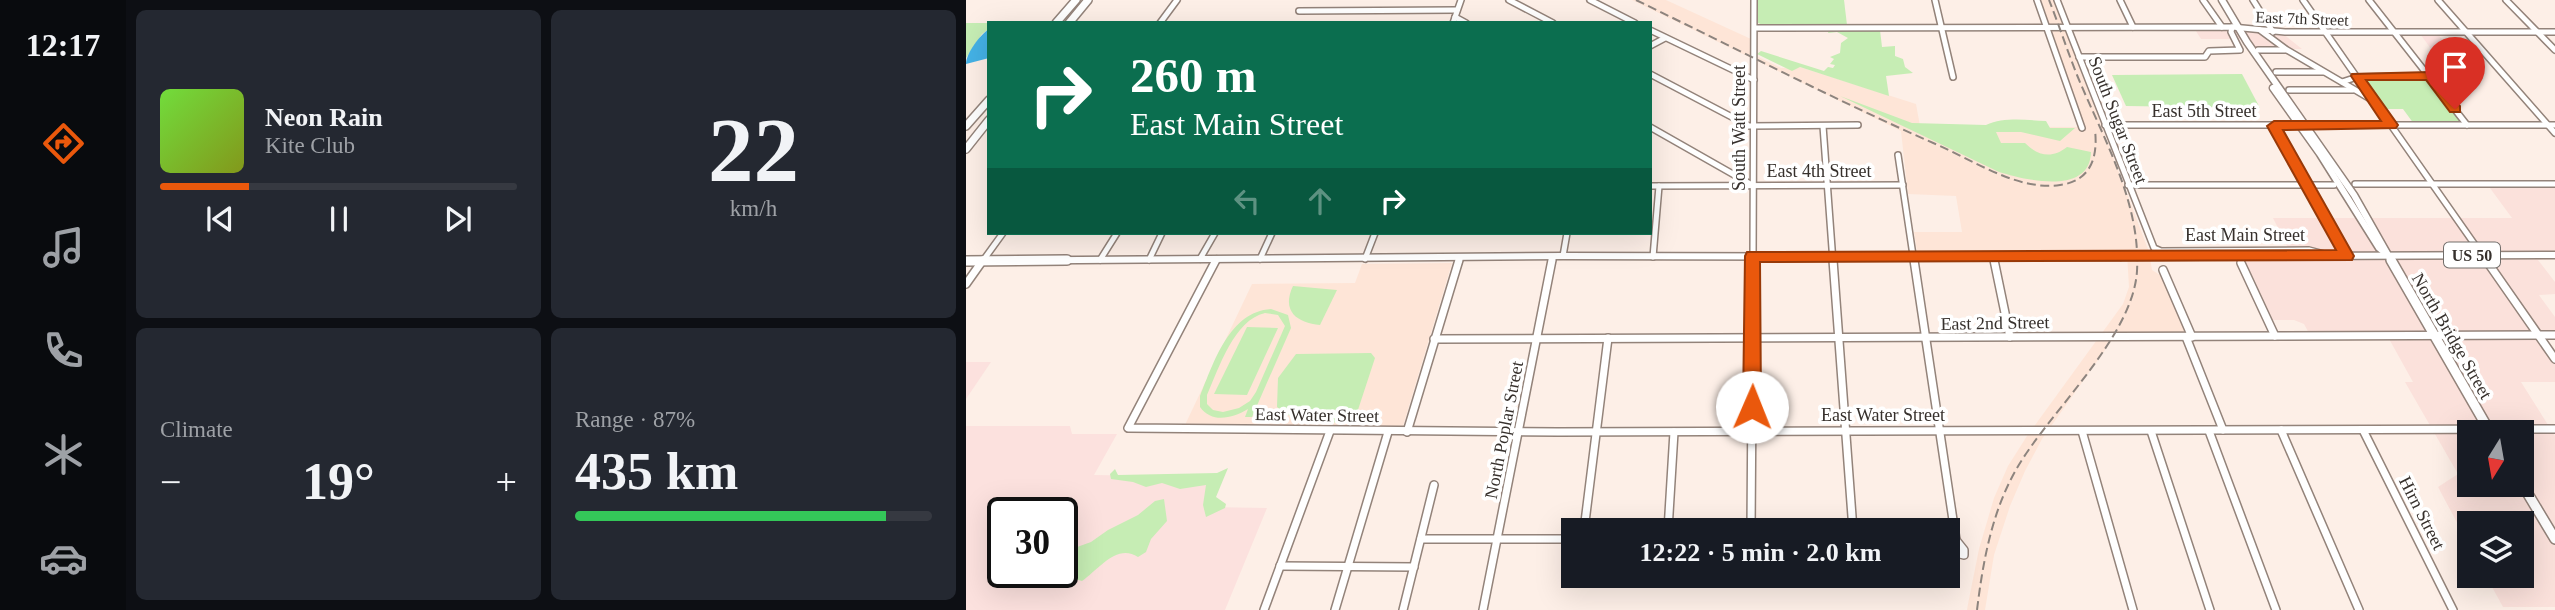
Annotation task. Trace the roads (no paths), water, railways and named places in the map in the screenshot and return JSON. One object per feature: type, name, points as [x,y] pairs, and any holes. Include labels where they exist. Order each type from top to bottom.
[{"type":"highway","points":[[1058,21],[1076,0]]},
{"type":"highway","points":[[1071,21],[1088,0]]},
{"type":"highway","points":[[966,125],[987,102]]},
{"type":"highway","points":[[966,142],[987,120]]},
{"type":"highway","points":[[966,149],[987,121]]},
{"type":"main road","points":[[2216,0],[2235,27]]},
{"type":"main road","points":[[2222,0],[2235,27]]},
{"type":"main road","name":"North Bridge Street","points":[[2235,27],[2303,126],[2379,248],[2388,255],[2483,420]]},
{"type":"main road","name":"East Main Street","points":[[966,261],[1460,257],[2555,255]]},
{"type":"main road","points":[[2530,497],[2555,538]]},
{"type":"street","points":[[1161,21],[1177,0]]},
{"type":"street","points":[[1454,20],[1461,0]]},
{"type":"street","points":[[1509,0],[1549,21]]},
{"type":"street","points":[[1590,0],[1631,21]]},
{"type":"street","name":"South Watt Street","points":[[1751,518],[1754,0]]},
{"type":"street","points":[[1935,0],[1953,77]]},
{"type":"street","points":[[2037,0],[2082,128]]},
{"type":"street","name":"South Sugar Street","points":[[2057,0],[2155,250]]},
{"type":"street","points":[[2120,0],[2133,27]]},
{"type":"street","points":[[2203,0],[2222,27]]},
{"type":"street","points":[[2253,0],[2273,32]]},
{"type":"street","points":[[2303,0],[2555,359]]},
{"type":"street","points":[[2369,0],[2468,125]]},
{"type":"street","points":[[2438,0],[2551,125],[2555,133]]},
{"type":"street","points":[[2507,0],[2555,50]]},
{"type":"street","points":[[1299,11],[1457,10]]},
{"type":"street","name":"East 7th Street","points":[[1755,27],[2235,27],[2273,32],[2555,32]]},
{"type":"street","points":[[2079,57],[2205,57],[2209,51],[2240,50],[2231,32],[2235,27]]},
{"type":"street","points":[[2260,30],[2287,50],[2374,101]]},
{"type":"street","points":[[1652,31],[1754,80]]},
{"type":"street","points":[[1652,45],[1665,38]]},
{"type":"street","points":[[2258,50],[2287,50]]},
{"type":"street","points":[[2276,72],[2324,72]]},
{"type":"street","points":[[1652,75],[1754,126],[1858,125]]},
{"type":"street","points":[[2342,82],[2357,76],[2430,76]]},
{"type":"street","points":[[2289,90],[2355,90]]},
{"type":"street","name":"East 5th Street","points":[[2105,125],[2551,125]]},
{"type":"street","points":[[1822,126],[1852,518]]},
{"type":"street","points":[[2274,126],[2346,256]]},
{"type":"street","points":[[1652,128],[1753,186]]},
{"type":"street","points":[[1898,155],[1953,518]]},
{"type":"street","points":[[2355,184],[2555,184]]},
{"type":"street","points":[[2128,185],[2334,185]]},
{"type":"street","points":[[1653,186],[1653,257]]},
{"type":"street","name":"East 4th Street","points":[[1653,186],[1903,186]]},
{"type":"street","points":[[966,284],[1002,235]]},
{"type":"street","points":[[1100,260],[1116,235]]},
{"type":"street","points":[[1149,260],[1161,235]]},
{"type":"street","points":[[1200,259],[1214,235]]},
{"type":"street","points":[[1260,259],[1271,235]]},
{"type":"street","points":[[1365,259],[1374,235]]},
{"type":"street","points":[[1563,257],[1567,235]]},
{"type":"street","name":"East Main Street","points":[[2155,250],[2309,250],[2334,256]]},
{"type":"street","points":[[1993,256],[2010,337]]},
{"type":"street","points":[[1408,432],[1460,257]]},
{"type":"street","name":"North Poplar Street","points":[[1483,610],[1553,257]]},
{"type":"street","name":"East Water Street","points":[[1217,259],[1128,428],[1388,432],[2457,431]]},
{"type":"street","points":[[2241,263],[2275,336]]},
{"type":"street","points":[[2163,270],[2223,430]]},
{"type":"street","name":"East 2nd Street","points":[[1434,339],[2555,335]]},
{"type":"street","points":[[1586,518],[1608,338]]},
{"type":"street","name":"East Water Street","points":[[2534,430],[2555,429]]},
{"type":"street","points":[[2151,430],[2210,610]]},
{"type":"street","points":[[2281,430],[2359,610]]},
{"type":"street","name":"Hirn Street","points":[[2363,430],[2453,610]]},
{"type":"street","points":[[1264,610],[1330,431]]},
{"type":"street","points":[[2082,431],[2133,610]]},
{"type":"street","points":[[2209,431],[2276,610]]},
{"type":"street","points":[[1335,610],[1388,432]]},
{"type":"street","points":[[1669,518],[1674,432]]},
{"type":"street","points":[[1403,610],[1434,485]]},
{"type":"street","points":[[1421,539],[1561,539]]},
{"type":"street","points":[[1280,566],[1414,567]]},
{"type":"water","points":[[987,31],[987,59],[966,64],[968,55]]},
{"type":"railway","points":[[1636,0],[1863,111],[2014,180],[2045,186],[2071,183],[2079,179],[2093,158],[2095,130]]},
{"type":"railway","points":[[1977,610],[1990,537],[2008,484],[2031,446],[2106,347],[2132,296],[2137,271],[2133,220],[2118,170],[2077,75],[2049,0]]}]
